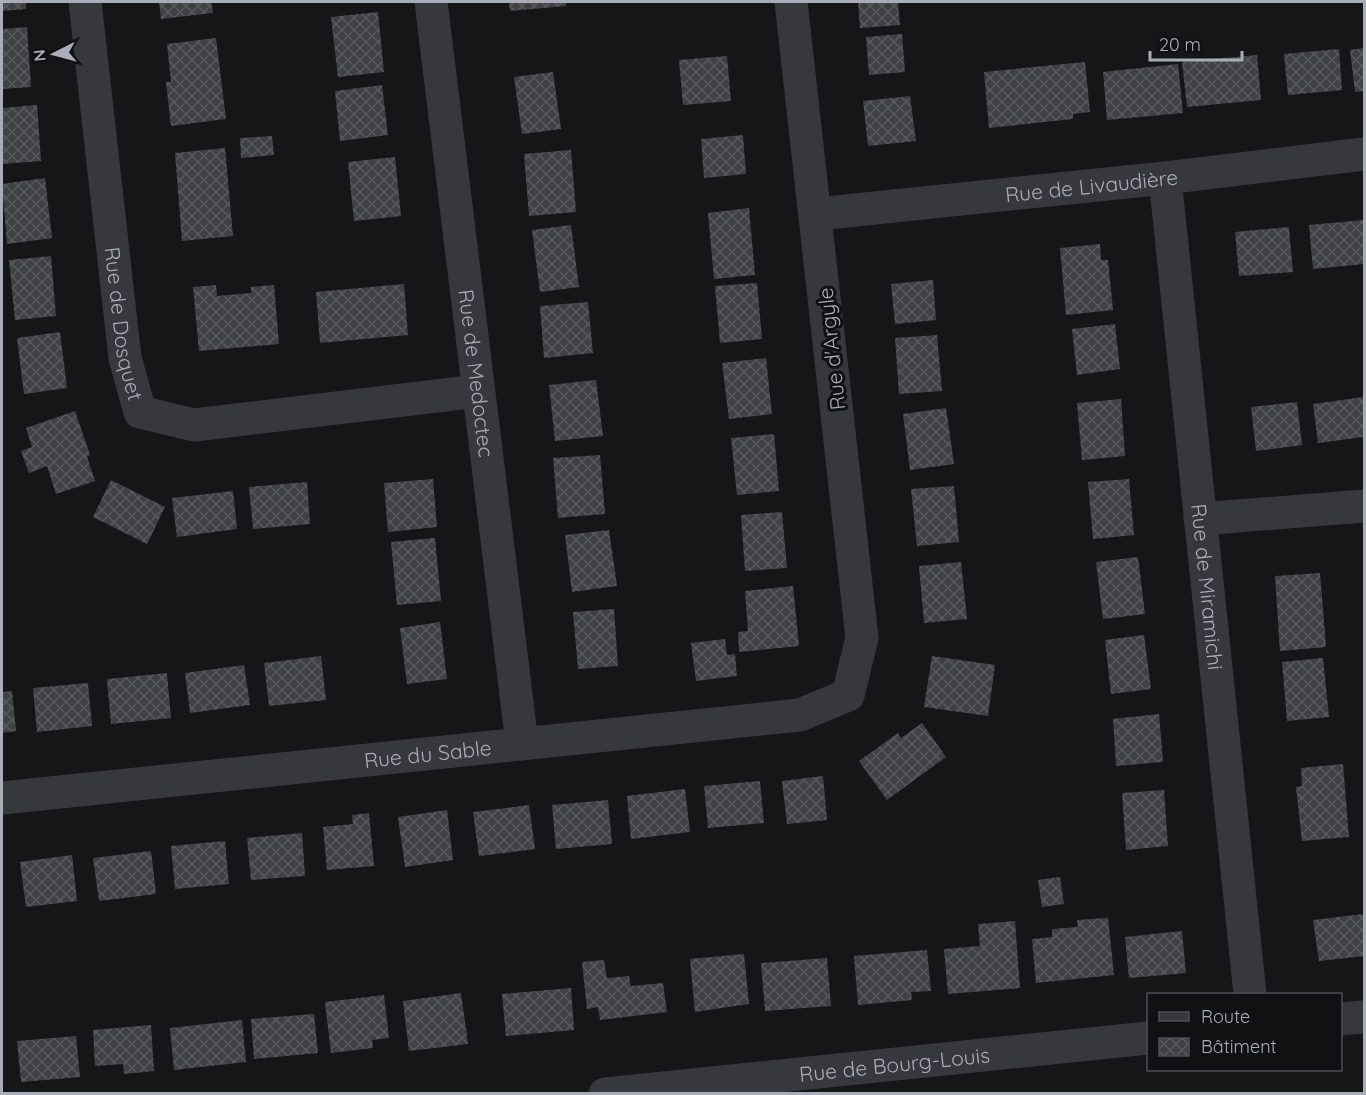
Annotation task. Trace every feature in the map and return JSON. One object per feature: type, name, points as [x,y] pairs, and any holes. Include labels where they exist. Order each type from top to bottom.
[{"type":"street","name":"Rue de Dosquet","points":[[85,2],[125,358],[140,412],[194,425],[478,391]]},
{"type":"street","name":"Rue de Medoctec","points":[[431,2],[522,743]]},
{"type":"street","name":"Rue d'Argyle","points":[[791,2],[817,214],[862,638],[848,695]]},
{"type":"street","name":"Rue de Livaudière","points":[[817,214],[1165,178],[1365,154]]},
{"type":"street","name":"Rue de Miramichi","points":[[1165,178],[1250,993]]},
{"type":"street","points":[[1200,519],[1365,506]]},
{"type":"street","name":"Rue du Sable","points":[[2,798],[800,715],[848,695]]},
{"type":"street","points":[[1342,1019],[1365,1017]]},
{"type":"street","name":"Rue de Bourg-Louis","points":[[604,1094],[1147,1038]]},
{"type":"building","points":[[2,2],[26,2],[26,9],[2,11]]},
{"type":"building","points":[[159,2],[211,2],[213,13],[161,19]]},
{"type":"building","points":[[509,2],[566,2],[566,6],[510,11]]},
{"type":"building","points":[[858,2],[898,2],[900,25],[860,28]]},
{"type":"building","points":[[378,12],[384,72],[338,77],[331,17]]},
{"type":"building","points":[[27,27],[31,87],[2,89],[2,29]]},
{"type":"building","points":[[902,34],[905,72],[869,75],[866,37]]},
{"type":"building","points":[[216,38],[226,119],[171,126],[166,82],[171,82],[167,44]]},
{"type":"building","points":[[1364,48],[1364,91],[1355,92],[1350,50]]},
{"type":"building","points":[[1339,49],[1342,90],[1288,95],[1284,54]]},
{"type":"building","points":[[1257,55],[1261,100],[1187,107],[1182,62]]},
{"type":"building","points":[[727,56],[731,101],[683,105],[679,60]]},
{"type":"building","points":[[1085,62],[1090,112],[1073,114],[1073,119],[989,128],[984,72]]},
{"type":"building","points":[[1178,64],[1183,113],[1107,120],[1103,72]]},
{"type":"building","points":[[553,72],[561,129],[522,134],[514,77]]},
{"type":"building","points":[[382,85],[388,135],[340,141],[335,91]]},
{"type":"building","points":[[910,96],[916,141],[868,146],[863,101]]},
{"type":"building","points":[[37,105],[41,161],[2,164],[2,108]]},
{"type":"building","points":[[743,135],[746,174],[704,178],[701,139]]},
{"type":"building","points":[[272,136],[274,155],[241,158],[240,138]]},
{"type":"building","points":[[225,148],[233,236],[182,241],[175,153]]},
{"type":"building","points":[[571,150],[576,212],[529,216],[524,154]]},
{"type":"building","points":[[395,157],[401,216],[354,221],[348,162]]},
{"type":"building","points":[[45,178],[52,238],[7,244],[2,184]]},
{"type":"building","points":[[749,208],[755,275],[714,279],[708,213]]},
{"type":"building","points":[[1364,220],[1364,264],[1313,269],[1309,225]]},
{"type":"building","points":[[571,225],[579,287],[540,292],[532,230]]},
{"type":"building","points":[[1289,227],[1293,272],[1239,276],[1235,232]]},
{"type":"building","points":[[1100,244],[1101,260],[1108,260],[1113,310],[1066,315],[1060,248]]},
{"type":"building","points":[[51,256],[56,316],[15,320],[9,260]]},
{"type":"building","points":[[933,280],[936,320],[895,324],[891,284]]},
{"type":"building","points":[[757,283],[762,339],[720,343],[715,286]]},
{"type":"building","points":[[404,284],[408,335],[320,343],[316,292]]},
{"type":"building","points":[[216,285],[217,296],[251,293],[251,287],[274,285],[279,344],[199,351],[193,287]]},
{"type":"building","points":[[588,302],[593,353],[544,358],[540,306]]},
{"type":"building","points":[[1115,324],[1120,369],[1077,375],[1072,329]]},
{"type":"building","points":[[60,332],[67,388],[24,394],[17,338]]},
{"type":"building","points":[[937,335],[942,391],[899,394],[895,338]]},
{"type":"building","points":[[766,358],[772,414],[729,419],[722,363]]},
{"type":"building","points":[[596,380],[603,436],[555,441],[549,385]]},
{"type":"building","points":[[1364,397],[1364,437],[1318,443],[1313,404]]},
{"type":"building","points":[[1121,399],[1125,456],[1082,460],[1077,403]]},
{"type":"building","points":[[1297,402],[1302,445],[1256,451],[1251,407]]},
{"type":"building","points":[[946,408],[954,464],[910,470],[903,414]]},
{"type":"building","points":[[75,411],[90,455],[87,457],[95,481],[56,494],[47,466],[29,473],[21,451],[32,447],[26,428]]},
{"type":"building","points":[[774,434],[779,491],[737,495],[731,438]]},
{"type":"building","points":[[600,455],[605,514],[558,518],[553,458]]},
{"type":"building","points":[[433,479],[437,527],[388,532],[384,483]]},
{"type":"building","points":[[1129,479],[1134,535],[1093,539],[1088,482]]},
{"type":"building","points":[[111,480],[165,507],[147,544],[93,517]]},
{"type":"building","points":[[307,482],[310,524],[253,529],[249,487]]},
{"type":"building","points":[[954,486],[959,542],[917,546],[911,489]]},
{"type":"building","points":[[233,491],[237,529],[177,537],[172,498]]},
{"type":"building","points":[[782,512],[787,568],[745,571],[741,515]]},
{"type":"building","points":[[609,530],[617,586],[572,592],[565,535]]},
{"type":"building","points":[[435,538],[441,601],[397,605],[391,542]]},
{"type":"building","points":[[1138,557],[1145,614],[1103,619],[1096,562]]},
{"type":"building","points":[[961,562],[967,619],[924,623],[919,566]]},
{"type":"building","points":[[1320,573],[1326,647],[1280,651],[1275,576]]},
{"type":"building","points":[[793,586],[799,646],[739,652],[738,632],[748,631],[745,591]]},
{"type":"building","points":[[614,609],[618,666],[578,669],[573,612]]},
{"type":"building","points":[[440,622],[447,679],[407,684],[400,628]]},
{"type":"building","points":[[1144,635],[1151,689],[1111,694],[1105,640]]},
{"type":"building","points":[[725,639],[727,655],[735,654],[737,676],[696,681],[691,643]]},
{"type":"building","points":[[321,656],[326,700],[269,706],[264,663]]},
{"type":"building","points":[[932,656],[995,665],[988,716],[924,707]]},
{"type":"building","points":[[1323,658],[1329,717],[1287,721],[1282,662]]},
{"type":"building","points":[[244,665],[250,705],[190,713],[185,673]]},
{"type":"building","points":[[167,673],[171,718],[111,724],[107,679]]},
{"type":"building","points":[[88,683],[92,726],[37,732],[33,688]]},
{"type":"building","points":[[12,691],[16,731],[2,733],[2,692]]},
{"type":"building","points":[[1159,714],[1163,762],[1116,766],[1113,719]]},
{"type":"building","points":[[922,723],[946,757],[887,800],[859,761],[898,733],[901,738]]},
{"type":"building","points":[[1343,764],[1349,837],[1302,841],[1296,787],[1302,786],[1301,768]]},
{"type":"building","points":[[823,776],[827,820],[787,824],[782,781]]},
{"type":"building","points":[[760,781],[764,823],[708,828],[704,786]]},
{"type":"building","points":[[685,789],[690,832],[631,839],[627,796]]},
{"type":"building","points":[[1164,790],[1168,846],[1126,850],[1122,793]]},
{"type":"building","points":[[608,800],[612,844],[556,849],[552,805]]},
{"type":"building","points":[[529,805],[535,849],[479,856],[473,812]]},
{"type":"building","points":[[447,810],[453,860],[405,867],[398,817]]},
{"type":"building","points":[[369,813],[374,866],[327,870],[323,827],[353,824],[352,815]]},
{"type":"building","points":[[302,833],[305,876],[251,880],[247,838]]},
{"type":"building","points":[[225,841],[229,884],[175,889],[171,846]]},
{"type":"building","points":[[151,851],[156,894],[99,901],[93,858]]},
{"type":"building","points":[[72,855],[77,901],[26,907],[20,862]]},
{"type":"building","points":[[1060,877],[1064,904],[1042,907],[1038,880]]},
{"type":"building","points":[[1364,914],[1364,956],[1319,961],[1313,920]]},
{"type":"building","points":[[1108,918],[1114,975],[1036,983],[1032,939],[1052,937],[1052,929],[1078,927],[1077,920]]},
{"type":"building","points":[[1015,921],[1020,988],[948,994],[944,949],[980,946],[978,924]]},
{"type":"building","points":[[1182,931],[1186,973],[1129,978],[1125,937]]},
{"type":"building","points":[[927,950],[931,991],[911,992],[912,1000],[858,1005],[854,956]]},
{"type":"building","points":[[744,954],[749,1004],[695,1012],[690,959]]},
{"type":"building","points":[[827,958],[831,1006],[765,1011],[761,963]]},
{"type":"building","points":[[604,960],[607,978],[629,976],[631,986],[663,983],[667,1012],[600,1020],[598,1007],[587,1009],[582,962]]},
{"type":"building","points":[[571,988],[574,1030],[506,1036],[502,994]]},
{"type":"building","points":[[461,993],[468,1044],[409,1051],[403,1001]]},
{"type":"building","points":[[384,995],[389,1038],[372,1040],[373,1048],[331,1053],[325,1002]]},
{"type":"building","points":[[314,1014],[318,1053],[254,1059],[251,1019]]},
{"type":"building","points":[[242,1020],[246,1062],[174,1070],[170,1028]]},
{"type":"building","points":[[151,1025],[154,1071],[124,1074],[123,1064],[95,1066],[93,1030]]},
{"type":"building","points":[[76,1036],[80,1077],[21,1082],[17,1041]]}]
